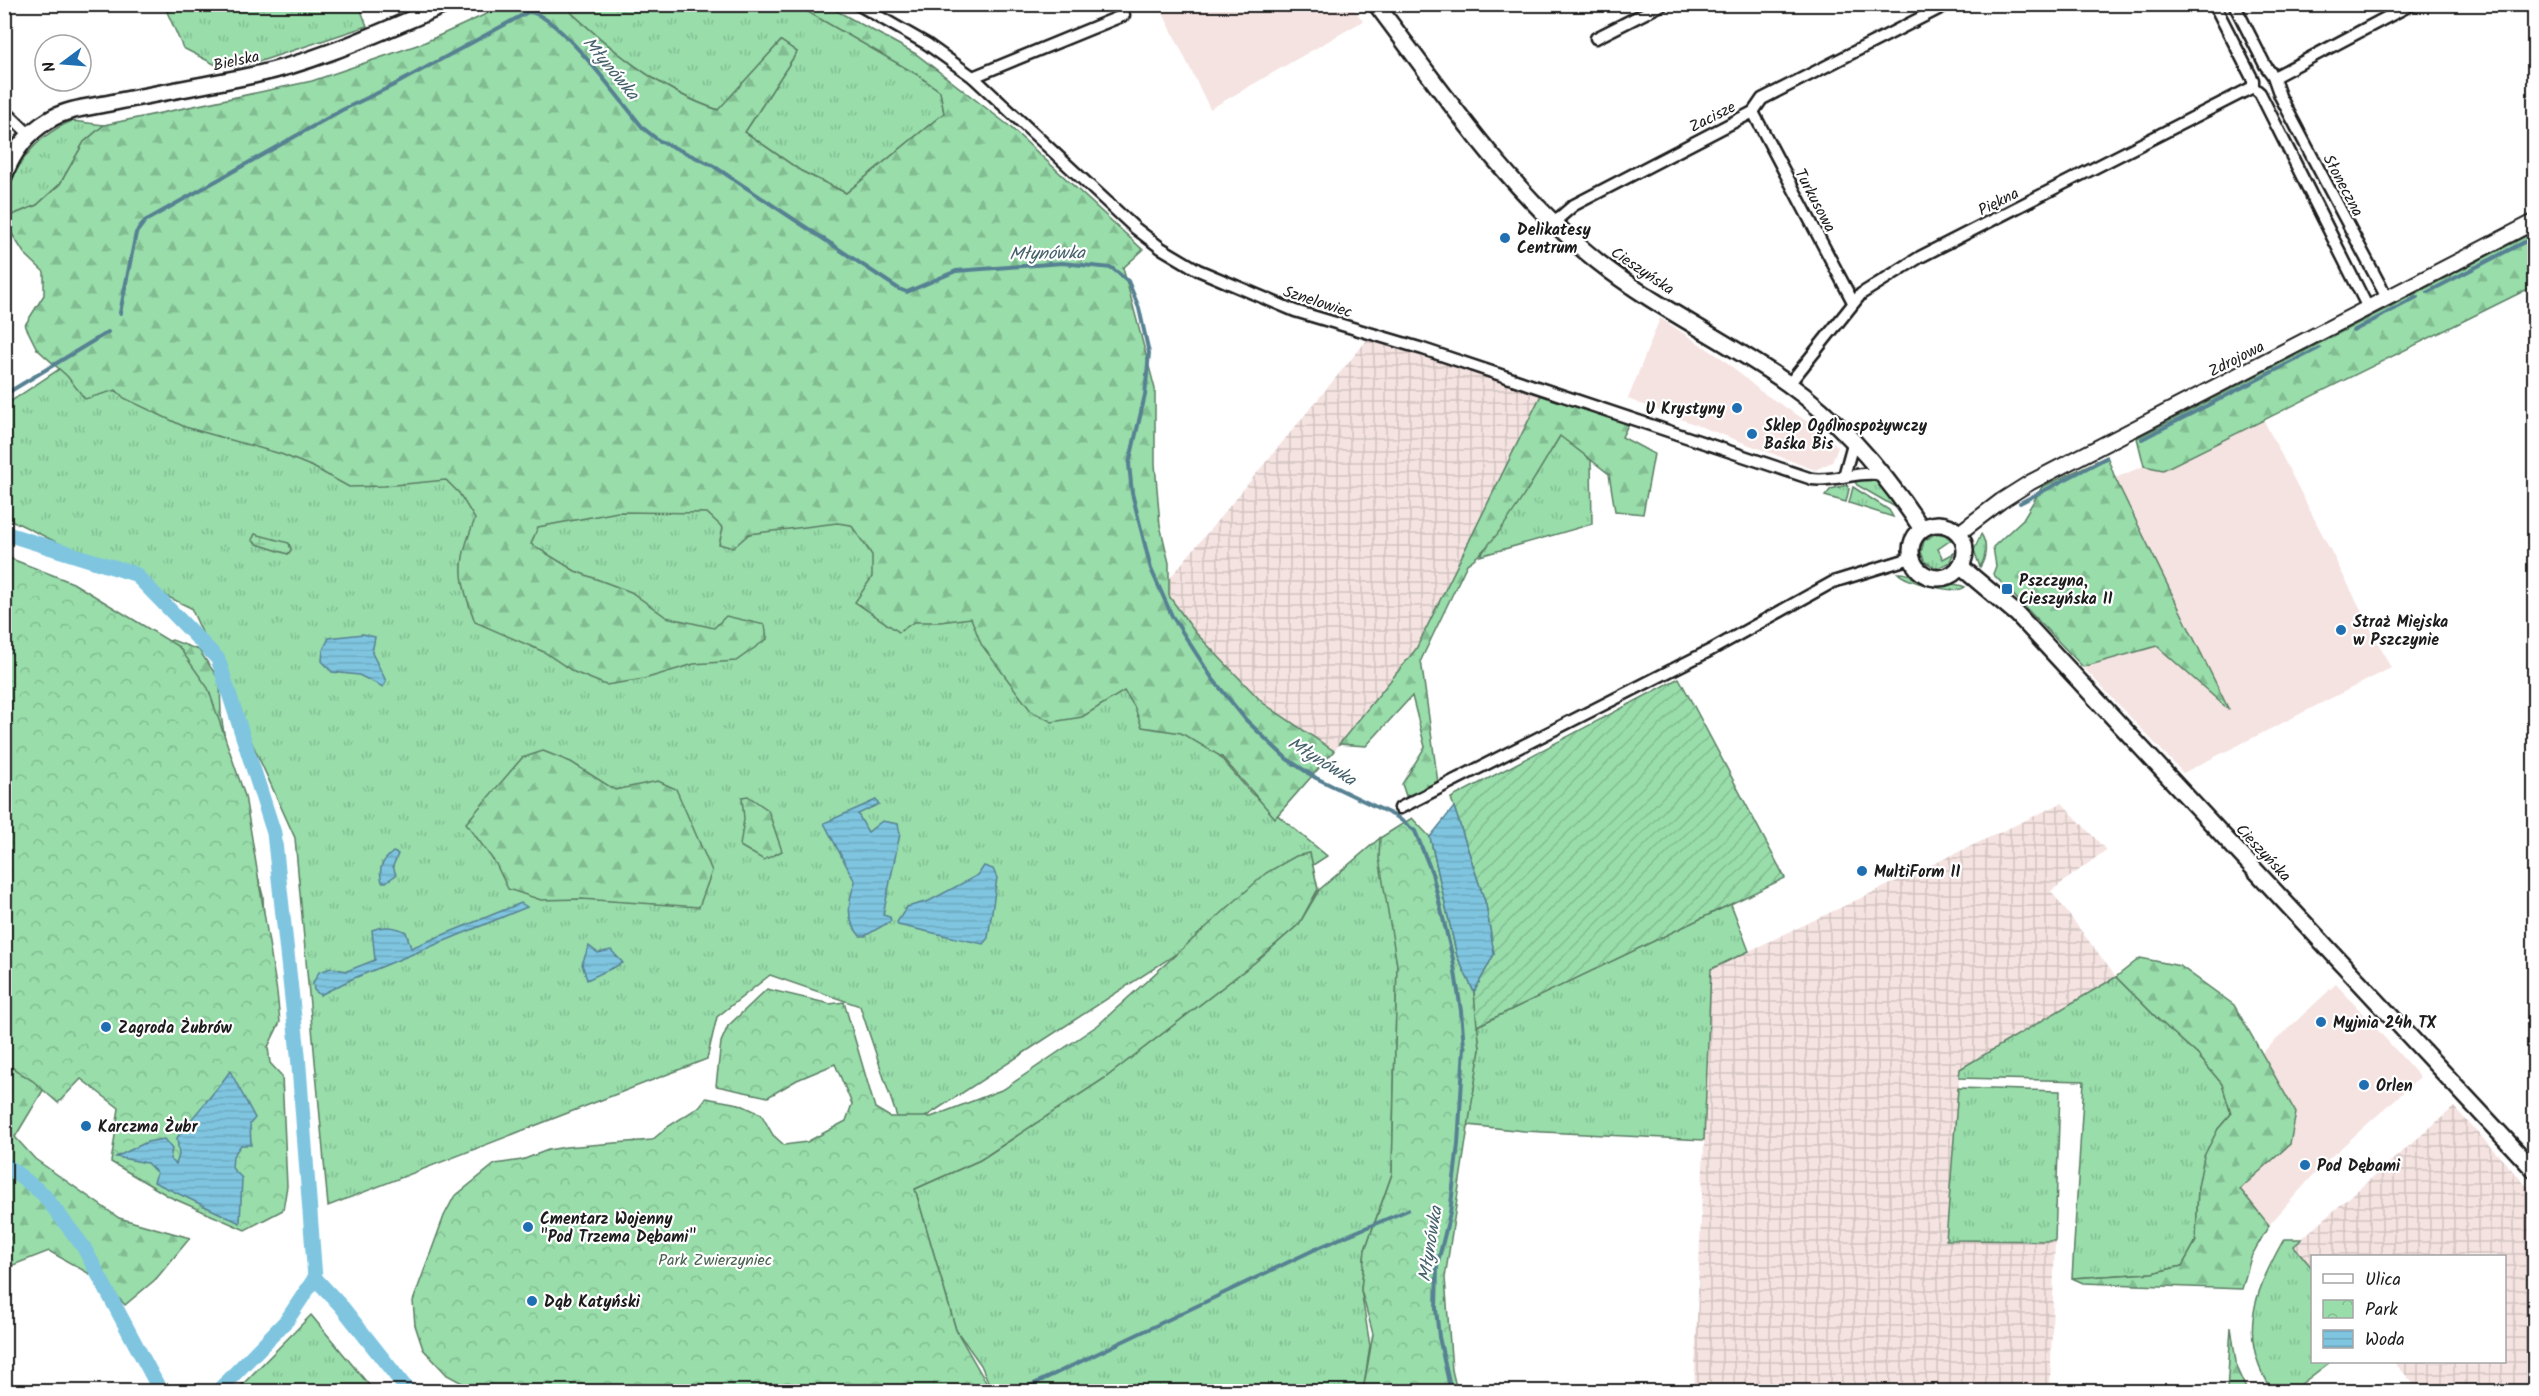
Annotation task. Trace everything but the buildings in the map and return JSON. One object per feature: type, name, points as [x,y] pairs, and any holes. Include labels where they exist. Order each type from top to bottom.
[{"type":"main road","name":"Bielska","points":[[29,134],[50,119],[69,112],[256,74],[297,63],[447,4]]},
{"type":"main road","name":"Cieszyńska","points":[[1382,7],[1491,155],[1553,223],[1628,283],[1789,384],[1828,415],[1854,440],[1884,475],[1922,529]]},
{"type":"main road","points":[[4,176],[18,148],[29,134]]},
{"type":"main road","points":[[1932,524],[1942,524],[1959,533],[1965,550],[1960,566],[1947,576],[1933,577],[1917,568],[1911,558],[1912,540],[1922,529],[1932,524]]},
{"type":"main road","name":"Cieszyńska","points":[[1960,566],[2017,614],[2535,1170]]},
{"type":"street","name":"Sznelowiec","points":[[856,4],[927,44],[973,77],[1128,221],[1161,248],[1198,270],[1295,311],[1423,349],[1798,475],[1825,481],[1863,473],[1884,475]]},
{"type":"street","points":[[1596,38],[1663,4]]},
{"type":"street","name":"Zacisze","points":[[1553,223],[1574,205],[1753,112],[1762,99],[1948,4]]},
{"type":"street","name":"Słoneczna","points":[[2214,4],[2368,308]]},
{"type":"street","name":"Słoneczna","points":[[2234,4],[2387,298]]},
{"type":"street","points":[[2273,78],[2412,4]]},
{"type":"street","points":[[973,77],[1124,15]]},
{"type":"street","points":[[2259,72],[2273,78],[2271,91],[2255,87],[2259,72]]},
{"type":"street","name":"Piękna","points":[[1789,384],[1861,294],[1920,257],[2255,87]]},
{"type":"street","points":[[4,110],[29,134]]},
{"type":"street","name":"Turkusowa","points":[[1753,112],[1853,302]]},
{"type":"street","name":"Zdrojowa","points":[[1959,533],[2001,501],[2031,482],[2535,222]]},
{"type":"street","points":[[1844,476],[1854,440]]},
{"type":"street","points":[[1400,808],[1711,650],[1833,582],[1911,558]]},
{"type":"shaded area","points":[[1159,5],[1351,5],[1363,21],[1210,109]]},
{"type":"shaded area","points":[[1660,318],[1723,359],[1760,391],[1825,433],[1838,447],[1832,462],[1815,470],[1628,399]]},
{"type":"shaded area","points":[[1367,340],[1543,391],[1416,649],[1334,751],[1263,703],[1195,632],[1169,596],[1169,579]]},
{"type":"shaded area","points":[[2263,419],[2391,668],[2183,773],[2083,667],[2157,646],[2228,709],[2115,478],[2144,466],[2163,470]]},
{"type":"shaded area","name":"MultiForm II","points":[[2062,803],[2106,850],[2051,891],[2116,977],[1960,1069],[1946,1240],[2055,1241],[2050,1391],[1694,1392],[1711,969]]},
{"type":"shaded area","points":[[2336,984],[2420,1077],[2324,1163],[2269,1225],[2240,1189],[2290,1145],[2296,1114],[2262,1053]]},
{"type":"shaded area","points":[[2454,1107],[2534,1194],[2534,1391],[2420,1391],[2395,1363],[2506,1363],[2506,1255],[2311,1255],[2311,1267],[2293,1246]]},
{"type":"green space","points":[[508,4],[563,5],[616,52],[655,80],[696,102],[718,110],[781,41],[797,52],[745,132],[801,171],[846,193],[944,113],[940,91],[916,74],[801,8],[802,5],[826,5],[916,54],[1008,125],[1143,250],[1123,268],[1155,389],[1155,464],[1160,525],[1169,563],[1169,596],[1195,632],[1263,703],[1334,751],[1275,818],[1222,757],[1181,733],[1142,727],[1134,706],[1124,691],[1082,717],[1052,722],[1031,711],[981,644],[971,618],[940,622],[914,622],[899,632],[855,602],[872,577],[872,555],[851,525],[837,523],[749,534],[733,548],[719,544],[723,528],[707,513],[618,512],[538,527],[531,544],[575,571],[631,592],[666,617],[714,628],[726,616],[765,625],[767,639],[736,661],[694,664],[644,679],[606,685],[574,672],[544,652],[475,622],[465,593],[462,570],[465,548],[475,519],[459,493],[446,480],[349,487],[313,467],[281,454],[185,427],[124,398],[116,390],[85,399],[67,376],[37,349],[25,325],[44,295],[44,272],[24,253],[5,223],[5,218],[37,205],[60,184],[84,142],[104,125],[312,81],[423,43]]},
{"type":"green space","points":[[164,5],[359,5],[367,26],[236,67],[214,64],[183,48]]},
{"type":"green space","points":[[563,5],[802,5],[801,8],[917,74],[940,91],[944,113],[846,193],[801,171],[745,132],[797,52],[781,41],[719,110],[697,102],[655,80],[616,52]]},
{"type":"green space","points":[[72,121],[104,125],[84,142],[60,184],[37,205],[5,218],[10,187],[24,159],[45,137]]},
{"type":"green space","points":[[2534,232],[2534,286],[2163,470],[2144,466],[2137,438]]},
{"type":"green space","points":[[70,362],[100,383],[193,429],[363,472],[829,504],[1204,738],[1251,793],[1327,856],[902,1132],[860,1006],[770,975],[717,1017],[707,1059],[328,1206],[295,838],[191,608],[5,517],[4,406]]},
{"type":"green space","points":[[1543,391],[1629,423],[1622,437],[1654,454],[1643,514],[1615,511],[1609,474],[1560,436],[1505,524],[1479,554],[1467,564],[1421,660],[1438,783],[1406,796],[1402,784],[1425,747],[1412,696],[1366,746],[1339,744],[1416,649]]},
{"type":"green space","points":[[1560,435],[1591,460],[1592,524],[1480,556],[1527,490]]},
{"type":"green space","points":[[2107,456],[2115,478],[2229,710],[2157,646],[2083,667],[1993,574],[1996,566],[1993,547],[2023,519],[2042,487]]},
{"type":"green space","points":[[1867,478],[1881,486],[1897,508],[1855,482]]},
{"type":"green space","points":[[1847,485],[1849,489],[1846,502],[1825,496],[1831,489]]},
{"type":"green space","points":[[1853,487],[1889,510],[1893,517],[1849,503]]},
{"type":"green space","points":[[1936,533],[1945,535],[1951,540],[1938,549],[1943,559],[1954,553],[1949,563],[1937,568],[1925,562],[1921,552],[1924,541]]},
{"type":"green space","points":[[255,534],[289,543],[291,550],[288,554],[257,544],[252,540]]},
{"type":"green space","points":[[1981,534],[1985,542],[1985,551],[1980,567],[1974,550]]},
{"type":"green space","points":[[4,556],[73,583],[179,647],[208,688],[245,796],[280,1022],[268,1047],[270,1063],[282,1076],[287,1186],[283,1210],[245,1230],[170,1197],[111,1162],[119,1108],[81,1079],[58,1103],[33,1081],[5,1063]]},
{"type":"green space","points":[[1898,573],[1931,583],[1965,587],[1952,589],[1931,586],[1910,580]]},
{"type":"green space","points":[[5,599],[157,646],[172,640],[199,650],[220,681],[221,715],[229,764],[263,896],[265,956],[203,1014],[45,1087],[15,1137],[35,1159],[119,1218],[190,1238],[156,1279],[125,1305],[104,1282],[49,1251],[13,1265],[5,1279]]},
{"type":"green space","points":[[1679,678],[1785,878],[1477,1026],[1474,992],[1494,954],[1486,905],[1451,798]]},
{"type":"green space","points":[[543,751],[571,762],[615,790],[658,781],[676,789],[712,871],[699,907],[581,899],[541,900],[508,889],[496,864],[466,823],[522,758]]},
{"type":"green space","points":[[748,796],[768,810],[782,851],[764,860],[740,846],[744,819],[742,797]]},
{"type":"green space","points":[[1412,818],[1430,837],[1457,956],[1474,992],[1480,1049],[1445,1278],[1452,1370],[1457,1391],[1363,1391],[1373,1334],[1361,1290],[1365,1250],[1392,1174],[1397,965],[1379,858],[1380,838]]},
{"type":"green space","points":[[1380,838],[1397,965],[1392,1174],[1365,1250],[1361,1290],[1370,1346],[1363,1391],[992,1391],[981,1365],[956,1330],[915,1189],[980,1160],[1105,1078],[1254,963],[1299,924],[1319,890]]},
{"type":"green space","name":"Park Zwierzyniec","points":[[1310,853],[1318,889],[1299,924],[1254,963],[1105,1078],[980,1160],[915,1189],[956,1330],[991,1391],[477,1391],[447,1375],[423,1349],[415,1325],[413,1301],[444,1216],[454,1197],[495,1164],[522,1160],[548,1150],[566,1147],[652,1140],[699,1107],[706,1098],[739,1104],[761,1114],[773,1135],[784,1145],[807,1142],[846,1121],[852,1104],[835,1064],[797,1080],[768,1097],[716,1086],[721,1042],[728,1026],[767,989],[830,1004],[844,1002],[875,1108],[890,1117],[931,1117],[1004,1089],[1098,1025],[1266,873],[1296,856]]},
{"type":"green space","points":[[1731,904],[1749,951],[1711,969],[1704,1140],[1524,1131],[1468,1125],[1480,1049],[1477,1026]]},
{"type":"green space","points":[[2140,958],[2180,966],[2234,1005],[2296,1113],[2290,1144],[2240,1189],[2269,1225],[2251,1257],[2242,1289],[2083,1283],[2072,1278],[2152,1273],[2182,1266],[2196,1241],[2198,1187],[2204,1156],[2218,1129],[2231,1114],[2222,1084],[2198,1055],[2116,977]]},
{"type":"green space","points":[[2116,977],[2198,1055],[2222,1084],[2231,1114],[2218,1129],[2198,1187],[2196,1241],[2182,1266],[2152,1273],[2072,1278],[2084,1081],[1959,1078],[1960,1069]]},
{"type":"green space","points":[[1958,1088],[2060,1091],[2055,1241],[1946,1240]]},
{"type":"green space","points":[[2284,1239],[2302,1239],[2294,1246],[2311,1267],[2311,1363],[2329,1363],[2292,1391],[2272,1391],[2258,1362],[2254,1346],[2252,1330],[2257,1298]]},
{"type":"green space","points":[[311,1315],[374,1391],[236,1391]]},
{"type":"green space","points":[[2231,1327],[2237,1369],[2247,1391],[2227,1391]]},
{"type":"water","points":[[363,634],[375,637],[372,653],[386,681],[383,687],[359,675],[332,672],[322,661],[323,650],[329,638]]},
{"type":"water","points":[[876,800],[879,804],[858,814],[868,832],[882,821],[898,824],[900,834],[883,915],[890,917],[891,921],[865,936],[860,936],[852,923],[849,910],[855,882],[824,823]]},
{"type":"water","points":[[1454,807],[1486,905],[1494,954],[1474,992],[1457,956],[1430,837]]},
{"type":"water","points":[[393,852],[398,854],[393,866],[396,875],[382,882],[380,873],[382,865]]},
{"type":"water","points":[[984,866],[993,869],[997,878],[988,938],[983,944],[898,925],[897,922],[907,907],[929,901],[978,875]]},
{"type":"water","points":[[521,903],[527,907],[352,979],[320,995],[314,990],[313,983],[319,972],[331,968],[347,971],[375,960],[372,930],[389,927],[406,932],[411,948]]},
{"type":"water","points":[[589,946],[598,953],[611,950],[623,963],[587,980],[582,964]]},
{"type":"water","points":[[230,1071],[255,1118],[250,1124],[251,1145],[241,1145],[233,1156],[232,1168],[242,1178],[240,1223],[154,1182],[157,1173],[147,1163],[116,1157],[147,1142],[164,1139],[172,1149],[170,1159],[176,1164],[179,1155],[177,1138]]},
{"type":"waterway","name":"Młynówka","points":[[120,313],[136,233],[145,221],[342,110],[394,85],[528,12],[540,16],[572,42],[643,128],[658,140],[712,165],[899,289],[907,292],[956,271],[1062,263],[1112,268],[1128,281],[1139,308],[1149,353],[1145,395],[1129,464],[1132,493],[1151,569],[1172,616],[1212,678],[1246,720],[1287,759],[1316,778],[1397,817],[1415,831],[1432,873],[1453,959],[1464,1047],[1458,1144],[1450,1213],[1437,1266],[1436,1309],[1439,1337],[1451,1392]]},
{"type":"waterway","points":[[2428,292],[2534,237]]},
{"type":"waterway","points":[[2353,331],[2417,297]]},
{"type":"waterway","name":"Młynówka","points":[[4,395],[108,332]]},
{"type":"waterway","points":[[2142,439],[2319,348]]},
{"type":"waterway","points":[[2020,503],[2106,458]]},
{"type":"waterway","points":[[4,533],[135,574],[218,659],[274,833],[298,1054],[315,1278],[342,1307],[409,1392]]},
{"type":"waterway","points":[[4,1163],[43,1194],[83,1246],[161,1392]]},
{"type":"waterway","points":[[1017,1392],[1320,1247],[1408,1210]]},
{"type":"waterway","points":[[217,1392],[287,1320],[315,1278]]},
{"type":"place","name":"Delikatesy Centrum","points":[[1505,238]]},
{"type":"place","name":"U Krystyny","points":[[1737,408]]},
{"type":"place","name":"Sklep Ogólnospożywczy Baśka Bis","points":[[1752,434]]},
{"type":"place","name":"Pszczyna, Cieszyńska II","points":[[2007,589]]},
{"type":"place","name":"Straż Miejska w Pszczynie","points":[[2341,630]]},
{"type":"place","name":"MultiForm II","points":[[1862,871]]},
{"type":"place","name":"Myjnia 24h TX","points":[[2321,1022]]},
{"type":"place","name":"Zagroda Żubrów","points":[[106,1027]]},
{"type":"place","name":"Orlen","points":[[2364,1085]]},
{"type":"place","name":"Karczma Żubr","points":[[86,1126]]},
{"type":"place","name":"Pod Dębami","points":[[2305,1165]]},
{"type":"place","name":"Cmentarz Wojenny \"Pod Trzema Dębami\"","points":[[528,1227]]},
{"type":"place","name":"Dąb Katyński","points":[[532,1301]]}]
